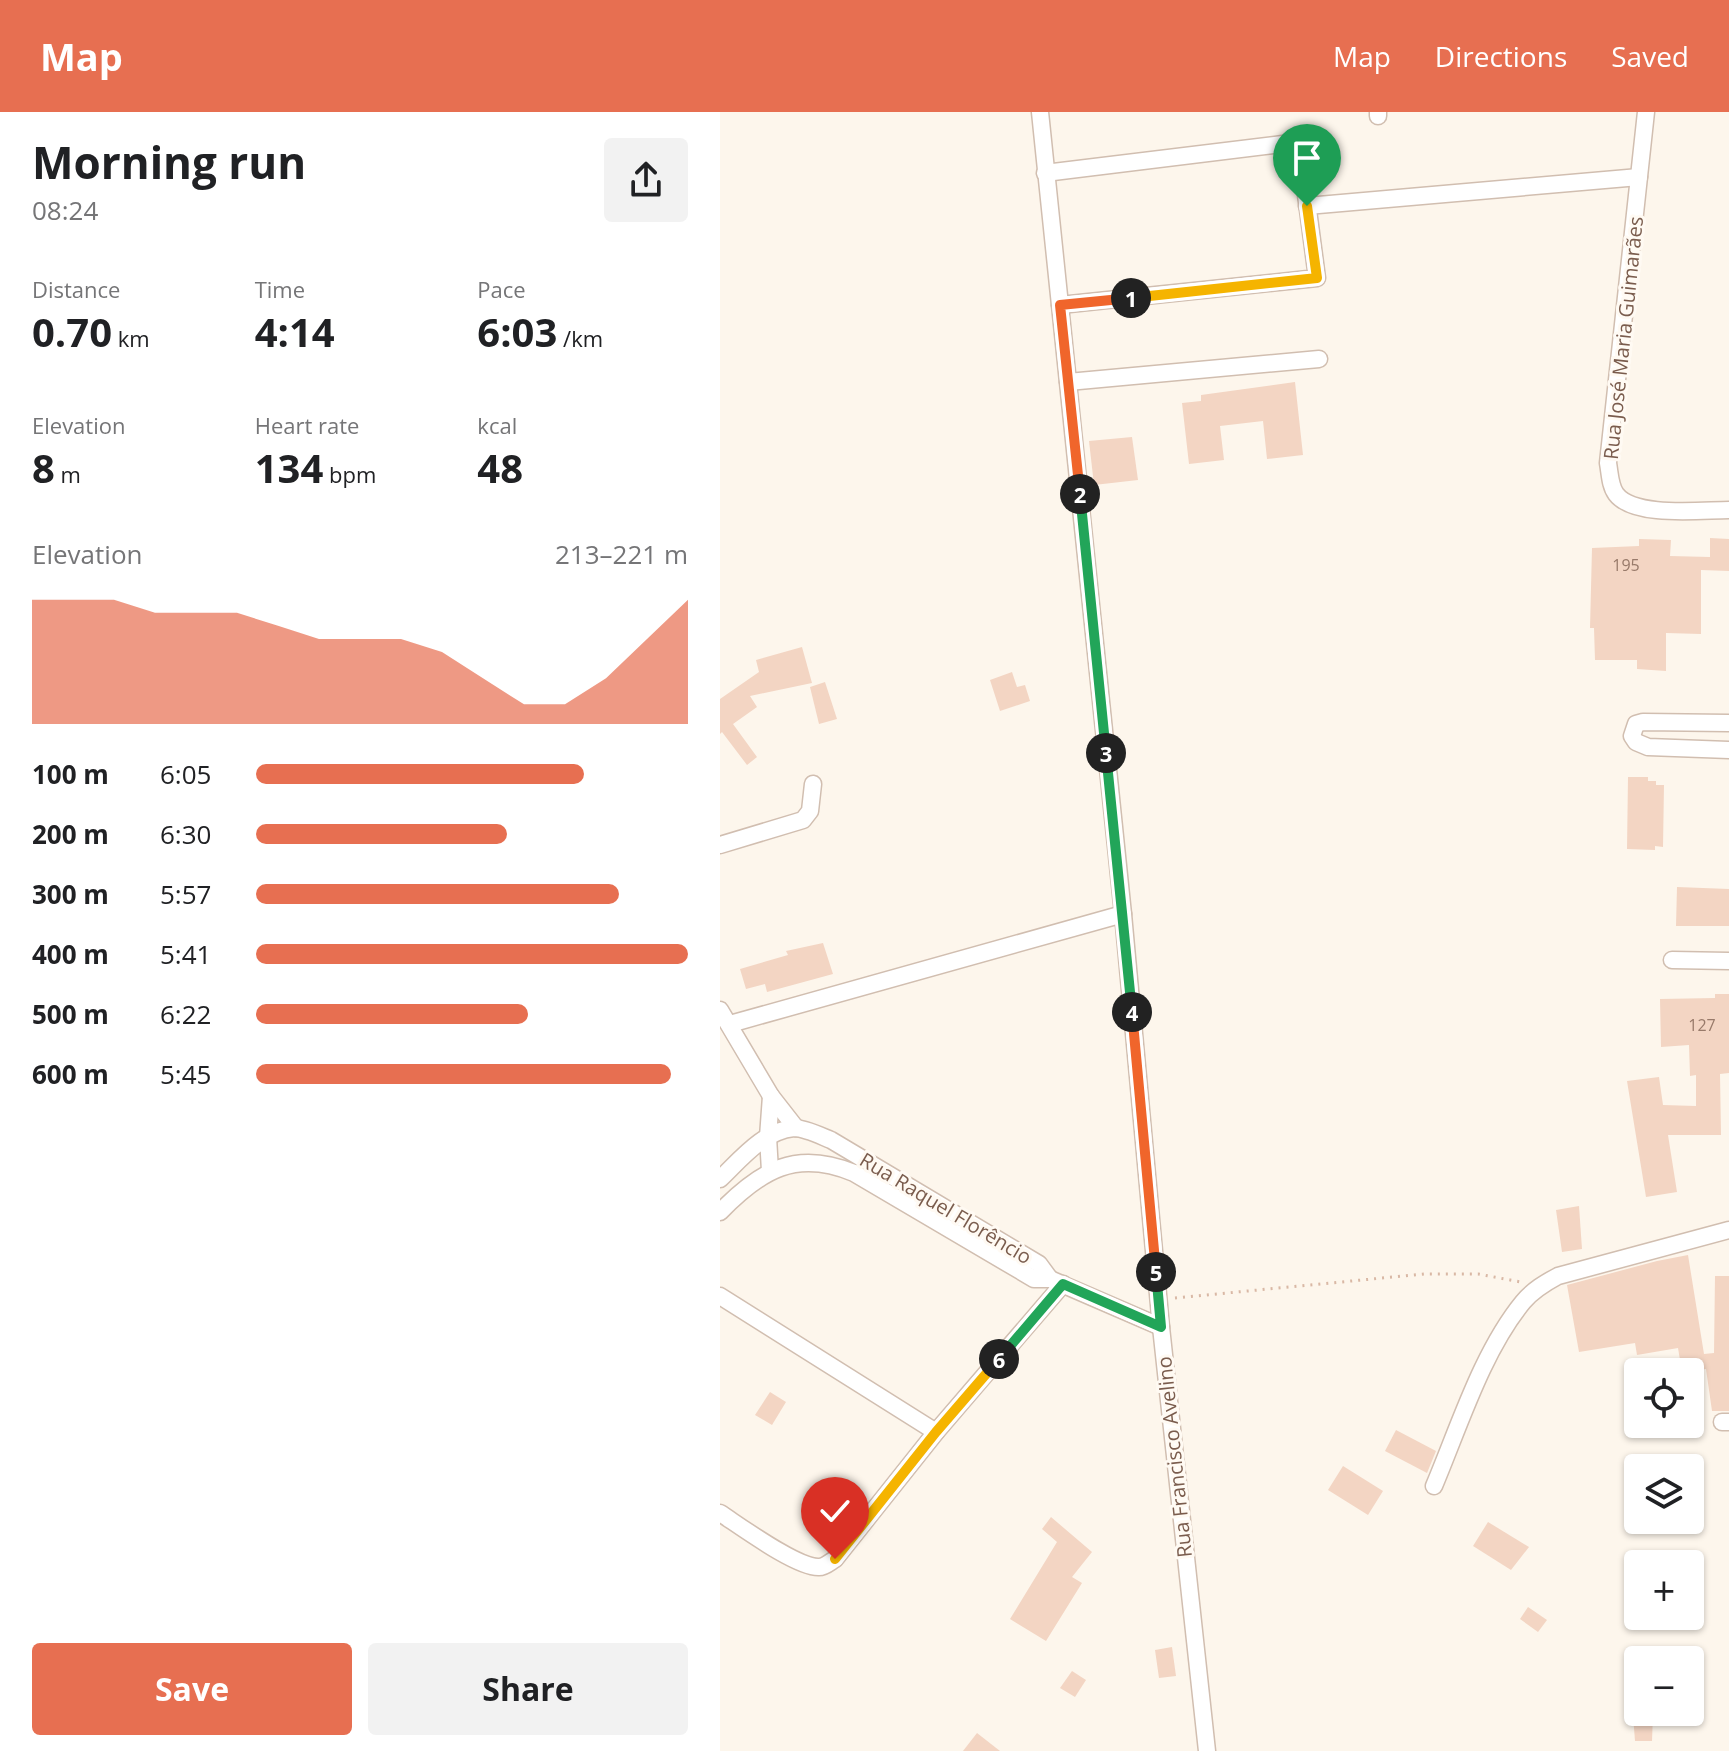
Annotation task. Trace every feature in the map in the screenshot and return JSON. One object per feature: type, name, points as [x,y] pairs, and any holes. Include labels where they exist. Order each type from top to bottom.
[{"type":"street","name":"Rua Francisco Avelino","points":[[1040,112],[1123,914],[1158,1300],[1207,1751]]},
{"type":"street","name":"Rua José Maria Guimarães","points":[[1646,112],[1608,463],[1611,482],[1614,492],[1622,500],[1646,509],[1729,510]]},
{"type":"street","points":[[1045,173],[1299,142],[1317,278],[1060,305]]},
{"type":"street","points":[[1307,206],[1639,177]]},
{"type":"street","points":[[1068,382],[1319,359]]},
{"type":"street","points":[[1729,723],[1643,722],[1636,724],[1632,736],[1636,742],[1648,747],[1729,750]]},
{"type":"street","points":[[720,845],[803,820],[810,811],[813,784]]},
{"type":"street","points":[[720,1179],[768,1137],[796,1128],[771,1096],[725,1017],[1123,914]]},
{"type":"street","points":[[1672,960],[1729,961]]},
{"type":"street","points":[[770,1171],[768,1137],[771,1096]]},
{"type":"street","name":"Rua Raquel Florêncio","points":[[796,1128],[831,1140],[857,1155],[1039,1264],[1056,1282]]},
{"type":"street","name":"Rua Raquel Florêncio","points":[[720,1212],[742,1189],[770,1171],[810,1161],[832,1164],[854,1173],[1034,1279],[1056,1282]]},
{"type":"street","points":[[1434,1486],[1486,1364],[1505,1328],[1524,1301],[1541,1285],[1558,1276],[1729,1230]]},
{"type":"street","points":[[720,1513],[793,1559],[822,1567],[835,1559],[1056,1282],[1161,1327]]},
{"type":"street","points":[[720,1296],[936,1432]]},
{"type":"path","points":[[1158,1300],[1424,1274],[1478,1274],[1541,1285]]},
{"type":"building","points":[[1295,382],[1303,455],[1267,459],[1263,421],[1220,426],[1224,460],[1189,464],[1182,403],[1201,401],[1201,395]]},
{"type":"building","points":[[1132,437],[1138,480],[1094,485],[1089,441]]},
{"type":"building","points":[[1710,538],[1729,539],[1729,571],[1701,570],[1701,634],[1666,633],[1666,671],[1637,669],[1637,660],[1595,660],[1594,628],[1590,628],[1592,548],[1639,546],[1639,539],[1671,540],[1670,556],[1710,557]]},
{"type":"building","points":[[802,647],[812,683],[750,696],[757,707],[733,724],[757,757],[747,765],[722,732],[720,734],[720,699],[759,672],[756,660]]},
{"type":"building","points":[[1012,672],[1017,687],[1025,685],[1030,701],[1000,711],[990,680]]},
{"type":"building","points":[[825,682],[837,719],[819,724],[810,687]]},
{"type":"building","points":[[1628,777],[1648,777],[1648,781],[1656,781],[1656,785],[1664,785],[1663,847],[1655,846],[1655,850],[1627,849]]},
{"type":"building","points":[[1677,887],[1729,889],[1729,926],[1676,926]]},
{"type":"building","points":[[823,943],[833,974],[767,992],[765,984],[746,989],[740,969],[788,955],[786,951]]},
{"type":"building","points":[[1715,994],[1729,994],[1729,1073],[1720,1074],[1721,1135],[1668,1135],[1677,1192],[1646,1197],[1627,1081],[1659,1077],[1663,1105],[1696,1106],[1696,1075],[1690,1076],[1689,1045],[1661,1047],[1660,999],[1715,998]]},
{"type":"building","points":[[1579,1206],[1582,1249],[1562,1252],[1556,1210]]},
{"type":"building","points":[[1688,1255],[1704,1354],[1714,1353],[1715,1276],[1729,1276],[1729,1411],[1712,1411],[1704,1358],[1680,1358],[1678,1348],[1637,1355],[1635,1343],[1579,1352],[1567,1285]]},
{"type":"building","points":[[770,1392],[786,1402],[772,1425],[755,1415]]},
{"type":"building","points":[[1396,1430],[1436,1451],[1427,1473],[1385,1451]]},
{"type":"building","points":[[1343,1466],[1383,1491],[1368,1515],[1328,1490]]},
{"type":"building","points":[[1051,1517],[1092,1552],[1072,1577],[1082,1583],[1046,1641],[1010,1619],[1057,1542],[1042,1529]]},
{"type":"building","points":[[1488,1522],[1529,1547],[1511,1570],[1473,1546]]},
{"type":"building","points":[[1528,1607],[1547,1620],[1538,1632],[1520,1619]]},
{"type":"building","points":[[1172,1647],[1176,1676],[1159,1678],[1155,1650]]},
{"type":"building","points":[[1072,1671],[1086,1680],[1075,1697],[1060,1688]]},
{"type":"building","points":[[1634,1726],[1653,1726],[1652,1741],[1635,1741]]},
{"type":"building","points":[[977,1733],[1000,1751],[963,1751]]},
{"type":"route","points":[[835,1559],[936,1432],[1063,1284],[1161,1327],[1123,914],[1060,305],[1317,278],[1307,206]]}]
